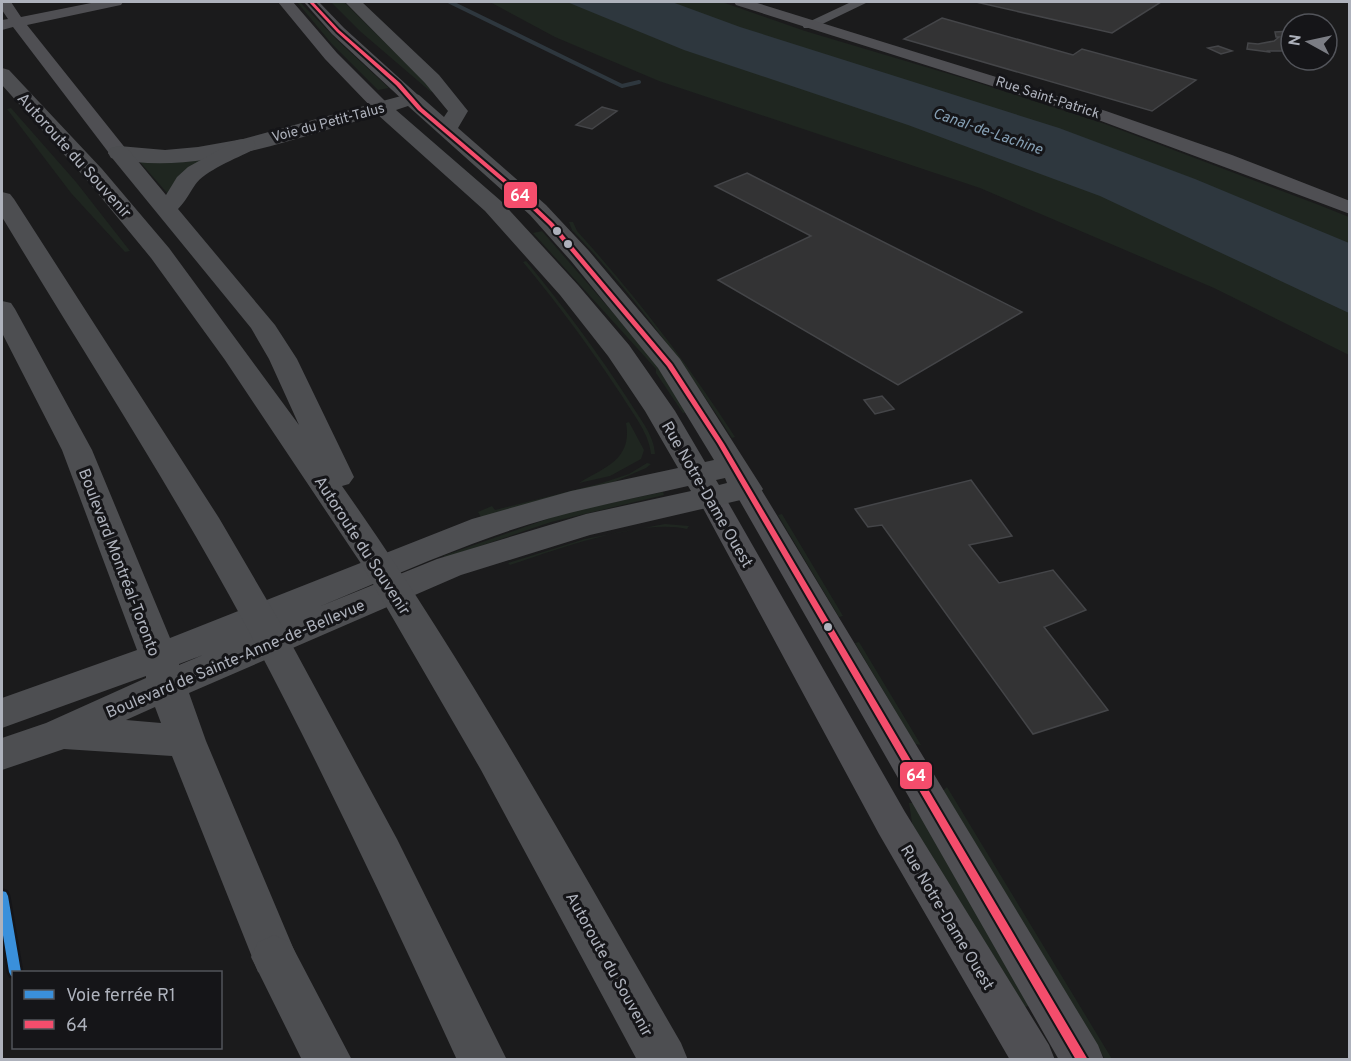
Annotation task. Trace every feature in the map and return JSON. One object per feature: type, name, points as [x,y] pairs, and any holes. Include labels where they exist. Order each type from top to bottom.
[{"type":"main road","points":[[4,2],[9,21],[30,41],[119,153],[232,286],[277,348],[375,558]]},
{"type":"main road","points":[[9,21],[92,2]]},
{"type":"main road","points":[[9,21],[116,2]]},
{"type":"main road","name":"Rue Notre-Dame Ouest","points":[[285,2],[330,56],[382,108],[493,206],[619,351],[660,411],[705,486],[892,823],[1034,1059]]},
{"type":"main road","points":[[311,2],[412,99],[538,210],[580,256],[670,365],[741,478],[1083,1059]]},
{"type":"main road","points":[[353,2],[432,79],[458,111],[446,130]]},
{"type":"main road","name":"Rue Saint-Patrick","points":[[741,2],[809,25],[1077,106],[1220,157],[1350,208]]},
{"type":"main road","points":[[30,41],[75,10]]},
{"type":"main road","name":"Autoroute du Souvenir","points":[[2,74],[94,174],[160,253],[236,356],[375,558],[495,758],[664,1059]]},
{"type":"main road","name":"Voie du Petit-Talus","points":[[244,145],[412,99]]},
{"type":"main road","points":[[119,153],[173,157],[244,145]]},
{"type":"main road","points":[[166,209],[179,195],[185,182],[196,172],[244,145]]},
{"type":"main road","points":[[2,199],[68,308],[195,507],[265,628],[377,842],[483,1059]]},
{"type":"main road","points":[[2,244],[68,308]]},
{"type":"main road","name":"Boulevard Montréal-Toronto","points":[[2,309],[76,450],[148,627],[161,672],[186,741],[274,957],[328,1059]]},
{"type":"main road","name":"Boulevard de Sainte-Anne-de-Bellevue","points":[[2,754],[71,721],[161,672],[441,556],[586,525],[705,486],[741,478]]},
{"type":"main road","name":"Boulevard de Sainte-Anne-de-Bellevue","points":[[2,713],[71,721]]},
{"type":"main road","points":[[71,721],[186,741]]},
{"type":"street","points":[[809,25],[861,2]]},
{"type":"shaded area","points":[[297,2],[300,2],[389,88],[378,90],[331,43]]},
{"type":"shaded area","points":[[331,2],[344,2],[434,91],[431,92],[361,32]]},
{"type":"shaded area","points":[[490,2],[722,2],[805,31],[966,79],[1105,124],[1349,217],[1349,355],[1214,288],[980,188],[659,81],[555,37]]},
{"type":"shaded area","points":[[11,108],[76,182],[130,251],[125,252],[71,193],[7,109]]},
{"type":"shaded area","points":[[211,156],[168,194],[140,162],[142,162]]},
{"type":"shaded area","points":[[569,222],[573,222],[577,231],[660,331],[699,383],[735,437],[732,438],[657,330],[572,230]]},
{"type":"shaded area","points":[[542,231],[648,353],[689,412],[683,413],[656,373],[656,369],[533,233]]},
{"type":"shaded area","points":[[526,261],[581,331],[619,385],[649,434],[655,454],[651,454],[644,431],[587,344],[523,262]]},
{"type":"shaded area","points":[[629,422],[644,450],[641,459],[610,476],[579,483],[606,467],[621,454],[627,436],[626,423]]},
{"type":"shaded area","points":[[647,463],[651,464],[609,484],[481,517],[478,512],[492,506],[495,510],[602,483],[629,474]]},
{"type":"shaded area","points":[[663,492],[664,495],[551,522],[445,558],[443,556],[567,512]]},
{"type":"shaded area","points":[[782,514],[843,616],[839,617],[778,515]]},
{"type":"shaded area","points":[[665,524],[689,526],[687,529],[668,527],[634,530]]},
{"type":"shaded area","points":[[615,533],[510,565],[508,563],[585,539]]},
{"type":"shaded area","points":[[859,642],[921,745],[915,744],[855,643]]},
{"type":"shaded area","points":[[947,787],[1112,1059],[1105,1059],[943,791]]},
{"type":"shaded area","points":[[909,803],[915,803],[1031,1005],[1022,1008],[913,829]]},
{"type":"water","name":"Canal-de-Lachine","points":[[567,2],[672,2],[740,27],[1059,128],[1195,179],[1349,243],[1349,313],[1100,196],[908,125],[684,50]]},
{"type":"building","points":[[976,2],[1161,2],[1112,33]]},
{"type":"building","points":[[942,18],[1073,55],[1082,49],[1196,80],[1152,111],[904,39]]},
{"type":"building","points":[[1279,37],[1279,51],[1247,49],[1248,43],[1274,41]]},
{"type":"building","points":[[1218,46],[1232,51],[1221,54],[1208,48]]},
{"type":"building","points":[[602,107],[617,111],[592,129],[576,125]]},
{"type":"building","points":[[747,173],[1022,312],[898,385],[718,280],[811,236],[715,186]]},
{"type":"building","points":[[882,396],[894,409],[875,414],[864,400]]},
{"type":"building","points":[[971,480],[1012,536],[969,545],[999,583],[1053,570],[1086,610],[1044,627],[1108,710],[1033,734],[882,525],[868,527],[855,509]]},
{"type":"waterway","points":[[450,2],[622,86],[639,82]]},
{"type":"rail line","name":"R1","points":[[2,896],[15,971]]},
{"type":"transit line","name":"64","points":[[311,2],[338,31],[398,84],[420,109],[514,189],[551,224],[670,365],[721,444],[1083,1060]]}]
